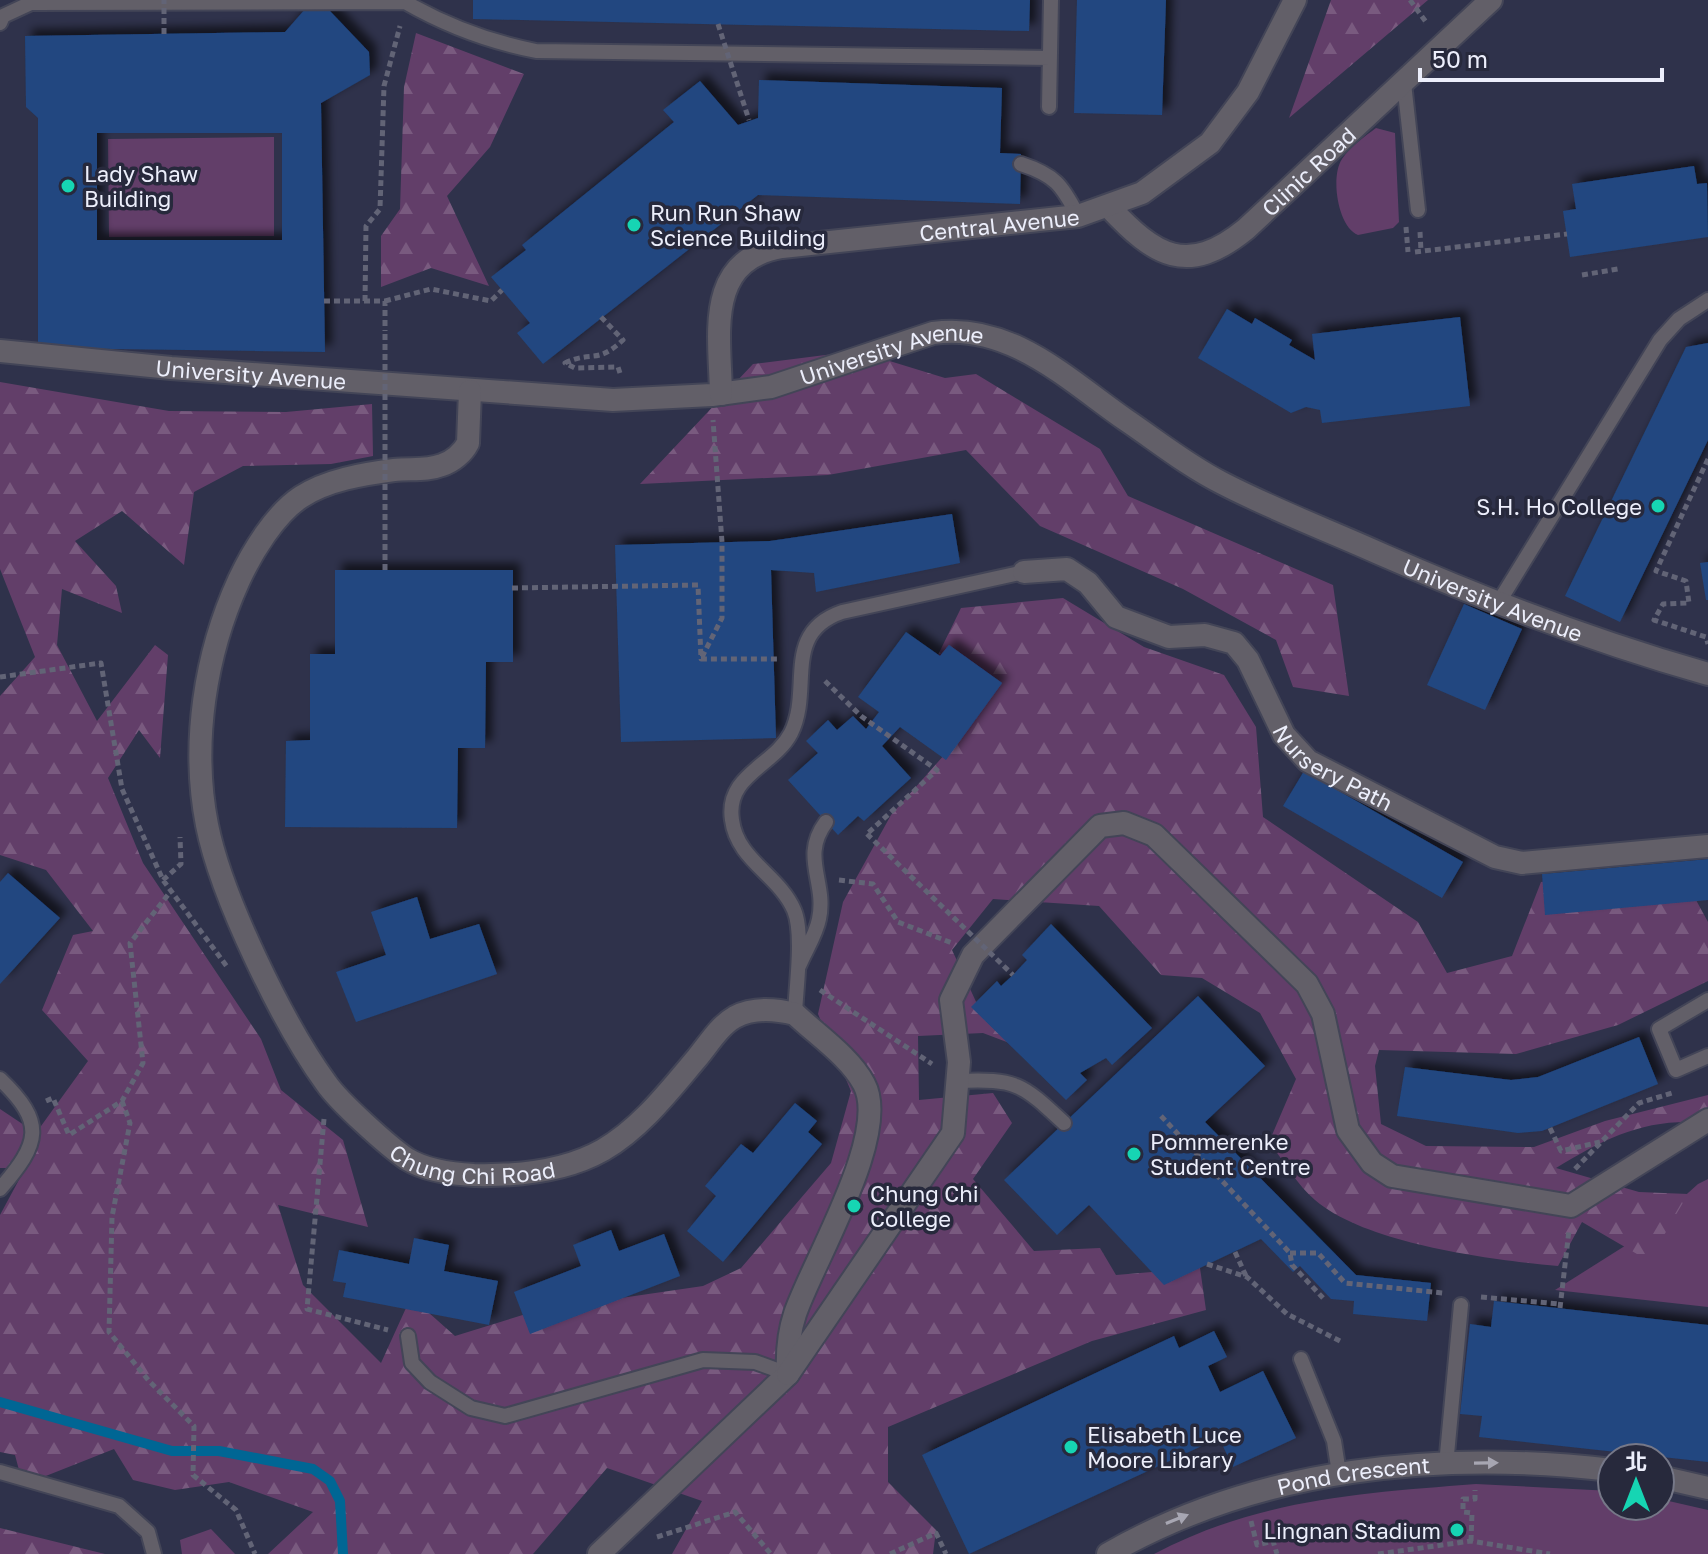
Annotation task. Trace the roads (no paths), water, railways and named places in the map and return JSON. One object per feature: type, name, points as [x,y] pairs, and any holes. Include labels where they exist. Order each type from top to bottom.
[{"type":"street","name":"Central Avenue","points":[[721,394],[722,297],[737,268],[758,252],[1078,216],[1142,193],[1210,143],[1248,92],[1295,0]]},
{"type":"street","name":"Clinic Road","points":[[1109,207],[1141,238],[1169,256],[1210,253],[1246,229],[1491,0]]},
{"type":"street","name":"University Avenue","points":[[0,351],[470,391],[613,400],[721,394],[771,387],[933,333],[983,334],[1023,349],[1221,483],[1497,605],[1626,651],[1708,674]]},
{"type":"street","name":"Chung Chi Road","points":[[470,391],[468,443],[461,454],[441,466],[355,477],[300,498],[285,510],[255,553],[240,578],[223,621],[203,698],[203,776],[207,825],[238,914],[269,983],[327,1086],[409,1160],[457,1173],[525,1173],[584,1158],[631,1130],[734,1018],[765,1010],[795,1014]]},
{"type":"street","name":"Nursery Path","points":[[1024,572],[1067,569],[1088,583],[1116,617],[1169,637],[1205,635],[1234,643],[1248,660],[1284,735],[1308,761],[1495,857],[1522,863],[1708,846]]},
{"type":"street","points":[[605,1548],[788,1374],[953,1133],[959,1062],[951,1000],[976,952],[1090,832],[1111,824],[1138,827],[1167,845],[1307,984],[1323,1014],[1348,1130],[1372,1163],[1402,1180],[1571,1206],[1708,1120]]},
{"type":"street","points":[[788,1374],[787,1346],[795,1314],[858,1168],[869,1103],[862,1081],[795,1014]]},
{"type":"street","name":"Pond Crescent","points":[[1108,1554],[1168,1523],[1230,1498],[1293,1481],[1339,1473],[1446,1465],[1527,1462],[1596,1468]]},
{"type":"street","points":[[1676,1481],[1708,1488]]},
{"type":"lane","points":[[1049,107],[1051,0]]},
{"type":"lane","points":[[0,23],[3,16],[31,3],[405,2],[429,16],[482,36],[536,51],[1050,58]]},
{"type":"lane","points":[[1404,83],[1418,210]]},
{"type":"lane","points":[[1021,164],[1049,173],[1066,193],[1078,216]]},
{"type":"lane","points":[[1497,605],[1660,340],[1679,319],[1708,300]]},
{"type":"lane","points":[[795,1014],[797,924],[793,909],[743,849],[731,817],[732,801],[738,786],[792,731],[802,659],[810,634],[826,617],[1024,572]]},
{"type":"lane","points":[[796,974],[819,919],[818,878],[812,856],[816,836],[826,822]]},
{"type":"lane","points":[[1708,1000],[1660,1027],[1676,1070],[1708,1056]]},
{"type":"lane","points":[[0,1079],[28,1109],[33,1132],[31,1150],[0,1189]]},
{"type":"lane","points":[[958,1081],[1012,1082],[1026,1088],[1064,1123]]},
{"type":"lane","points":[[1446,1465],[1462,1298]]},
{"type":"lane","points":[[408,1336],[412,1363],[430,1382],[471,1408],[505,1416],[694,1361],[736,1359],[788,1374]]},
{"type":"lane","points":[[1301,1359],[1334,1441],[1339,1473]]},
{"type":"lane","points":[[0,1472],[119,1506],[148,1532],[154,1554]]},
{"type":"waterway","points":[[0,1402],[172,1451],[219,1451],[313,1469],[330,1481],[340,1501],[343,1554]]},
{"type":"place","name":"Lady Shaw Building","points":[[68,186]]},
{"type":"place","name":"Run Run Shaw Science Building","points":[[634,225]]},
{"type":"place","name":"S.H. Ho College","points":[[1658,506]]},
{"type":"place","name":"Pommerenke Student Centre","points":[[1134,1154]]},
{"type":"place","name":"Chung Chi College","points":[[854,1206]]},
{"type":"place","name":"Elisabeth Luce Moore Library","points":[[1071,1447]]},
{"type":"place","name":"Lingnan Stadium","points":[[1457,1530]]}]
